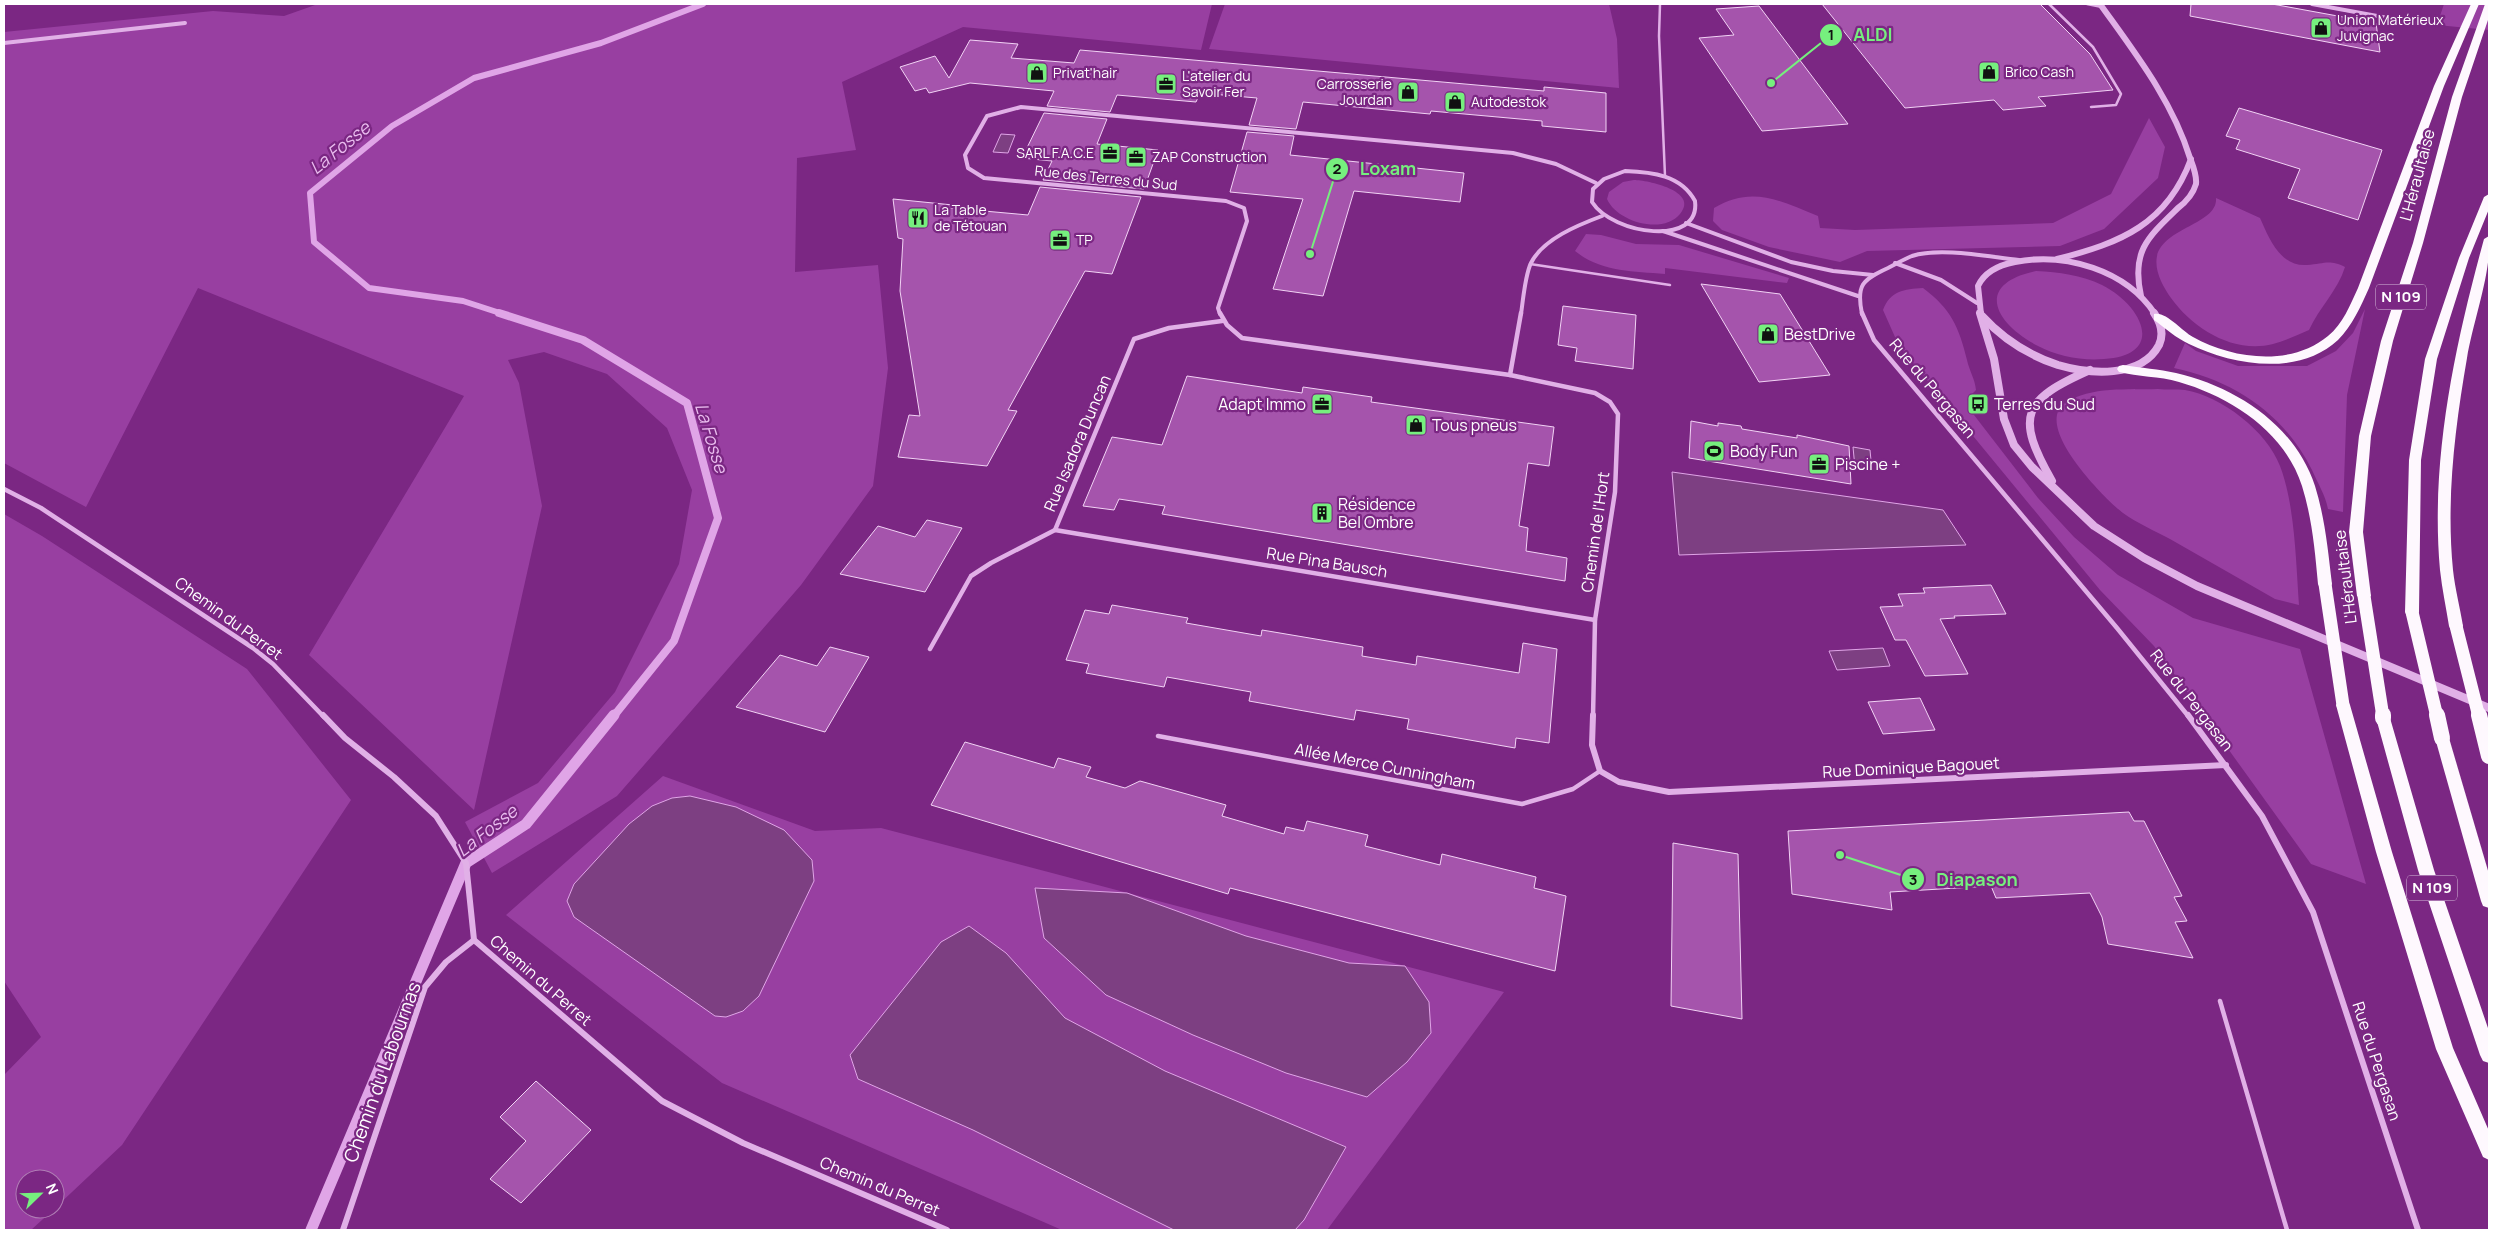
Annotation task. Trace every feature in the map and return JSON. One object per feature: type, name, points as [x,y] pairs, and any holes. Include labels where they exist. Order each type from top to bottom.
[{"type":"highway","points":[[2158,317],[2191,340],[2226,354],[2257,360],[2286,359],[2314,350],[2332,339],[2351,312],[2364,286],[2425,126],[2476,4]]},
{"type":"highway","name":"L'Héraultaise","points":[[2489,5],[2457,97],[2418,243],[2387,340],[2365,436],[2356,532],[2383,718],[2426,870],[2489,1056]]},
{"type":"highway","name":"N 109","points":[[2489,197],[2464,258],[2431,359],[2415,460],[2412,612],[2442,738],[2489,901]]},
{"type":"highway","points":[[2489,239],[2459,372],[2447,470],[2446,563],[2456,626],[2489,756]]},
{"type":"highway","points":[[2123,369],[2182,378],[2209,387],[2262,417],[2280,436],[2305,476],[2315,508],[2343,705],[2384,852],[2445,1049],[2489,1151]]},
{"type":"street","points":[[2312,4],[2415,23]]},
{"type":"street","points":[[2101,6],[2154,79],[2170,105],[2183,132],[2197,179],[2194,192],[2143,242],[2137,262],[2136,277],[2141,296]]},
{"type":"street","points":[[4,43],[184,23]]},
{"type":"street","name":"Rue des Terres du Sud","points":[[1222,321],[1218,308],[1247,221],[1244,208],[1226,201],[984,178],[968,168],[965,155],[987,116],[1021,107],[1513,153],[1536,157],[1583,175],[1596,183]]},
{"type":"street","points":[[2052,260],[2089,250],[2140,227],[2176,196],[2187,176],[2191,159]]},
{"type":"street","points":[[1663,231],[1686,223],[1694,215],[1696,206],[1692,195],[1681,184],[1665,176],[1625,171],[1609,175],[1596,183],[1591,199],[1595,208],[1602,216],[1628,228],[1663,231],[1858,296],[1861,285],[1873,275],[1894,263],[1913,256],[1940,253],[2019,260],[2052,260],[2100,272],[2122,283],[2141,296],[2158,317],[2163,334],[2158,350],[2145,362],[2123,369],[2090,370],[2062,366],[2035,356],[2011,344],[1995,331],[1982,316]]},
{"type":"street","points":[[1222,321],[1229,329],[1242,338],[1510,375],[1530,264],[1539,251],[1573,227],[1602,216]]},
{"type":"street","points":[[1686,223],[1730,242],[1797,264],[1829,271],[1873,275]]},
{"type":"street","points":[[2019,260],[1999,266],[1984,275],[1977,288],[1977,303],[1992,350],[2003,415],[2011,440],[2025,460],[2059,494],[2093,525],[2134,552],[2182,579],[2258,613],[2489,708]]},
{"type":"street","points":[[1894,263],[1941,280],[1977,303]]},
{"type":"street","name":"Rue du Pergasan","points":[[1858,296],[1862,315],[1874,340],[2118,628],[2226,765],[2262,816],[2313,912],[2418,1230]]},
{"type":"street","name":"Rue Isadora Duncan","points":[[930,649],[971,576],[991,563],[1055,530],[1134,339],[1152,332],[1222,321]]},
{"type":"street","points":[[2059,494],[2039,460],[2032,443],[2029,434],[2029,412],[2044,393],[2090,370]]},
{"type":"street","name":"Chemin de l'Hort","points":[[1510,375],[1595,393],[1610,402],[1618,414],[1615,492],[1595,620],[1592,745],[1600,771]]},
{"type":"street","name":"Chemin du Perret","points":[[4,489],[41,508],[253,648],[273,664],[345,738],[394,777],[436,816],[466,863],[474,940],[662,1101],[743,1143],[947,1230]]},
{"type":"street","name":"Rue Pina Bausch","points":[[1055,530],[1595,620]]},
{"type":"street","name":"Rue Dominique Bagouet","points":[[1600,771],[1619,782],[1669,792],[2226,765]]},
{"type":"street","name":"Chemin du Labournas","points":[[343,1230],[425,987],[446,962],[474,940]]},
{"type":"lane","points":[[1660,4],[1659,36],[1665,176]]},
{"type":"lane","points":[[2049,4],[2093,47],[2121,94],[2116,105],[2090,107]]},
{"type":"lane","points":[[2087,4],[2101,6]]},
{"type":"lane","points":[[1530,264],[1670,285]]},
{"type":"lane","name":"Allée Merce Cunningham","points":[[1158,736],[1522,804],[1568,792],[1587,783],[1600,771]]},
{"type":"lane","points":[[2220,1001],[2287,1230]]},
{"type":"shaded area","points":[[318,4],[1212,4],[1201,50],[963,27],[842,82],[856,150],[797,158],[795,272],[878,265],[888,368],[873,486],[801,585],[617,796],[492,873],[465,822],[538,783],[615,692],[679,564],[692,490],[667,428],[607,374],[544,352],[508,360],[519,383],[542,506],[474,810],[309,655],[464,396],[198,288],[86,507],[4,463],[4,32],[213,11],[284,16]]},
{"type":"shaded area","points":[[1225,4],[1609,4],[1617,39],[1619,88],[1209,49]]},
{"type":"shaded area","points":[[2444,4],[2489,4],[2489,30],[2437,25]]},
{"type":"shaded area","points":[[2149,118],[2165,147],[2158,178],[2104,229],[2060,246],[1867,251],[1840,262],[1769,247],[1722,230],[1713,221],[1714,208],[1741,197],[1754,196],[1779,201],[1818,216],[1820,228],[1855,230],[2053,223],[2111,194]]},
{"type":"shaded area","points":[[1001,134],[1015,135],[1008,153],[993,152]]},
{"type":"shaded area","points":[[1634,180],[1660,185],[1678,193],[1683,199],[1684,206],[1680,214],[1663,224],[1652,225],[1641,223],[1620,214],[1607,199],[1609,192],[1623,182]]},
{"type":"shaded area","points":[[2216,198],[2260,218],[2277,250],[2290,261],[2307,265],[2330,263],[2345,267],[2338,283],[2309,330],[2273,344],[2258,346],[2229,342],[2203,329],[2191,320],[2171,298],[2162,284],[2158,273],[2157,256],[2169,238],[2209,214],[2214,207]]},
{"type":"shaded area","points":[[1586,234],[1601,235],[1636,244],[1679,245],[1789,278],[1787,283],[1665,268],[1665,274],[1606,267],[1585,258],[1575,251]]},
{"type":"shaded area","points":[[2036,271],[2078,276],[2102,285],[2116,294],[2128,304],[2137,316],[2142,328],[2142,339],[2136,349],[2124,355],[2104,359],[2078,358],[2045,350],[2023,337],[2002,316],[1997,305],[1998,294],[2004,285],[2016,277]]},
{"type":"shaded area","points":[[1923,288],[1941,303],[1957,328],[1976,390],[1967,399],[1974,415],[2038,498],[2074,537],[2118,575],[2193,618],[2300,649],[2366,884],[2311,864],[2154,646],[2100,590],[1899,346],[1883,310],[1890,299],[1898,292]]},
{"type":"shaded area","points":[[2365,309],[2347,395],[2343,512],[2328,509],[2321,489],[2301,450],[2272,417],[2237,391],[2196,374],[2174,368],[2185,343],[2196,351],[2238,366],[2307,366],[2336,351],[2353,333]]},
{"type":"shaded area","points":[[2185,390],[2213,399],[2227,407],[2254,428],[2274,453],[2285,481],[2292,516],[2299,605],[2275,599],[2128,517],[2088,478],[2064,444],[2058,428],[2057,414],[2065,403],[2098,391]]},
{"type":"shaded area","points":[[1853,447],[1870,450],[1872,471],[1855,468]]},
{"type":"shaded area","points":[[1672,472],[1943,510],[1966,545],[1679,555]]},
{"type":"shaded area","points":[[4,514],[42,536],[247,669],[351,800],[122,1145],[65,1199],[65,1169],[15,1169],[15,1219],[43,1219],[31,1230],[4,1230],[4,1075],[41,1037],[4,981]]},
{"type":"shaded area","points":[[1883,648],[1890,666],[1837,670],[1829,651]]},
{"type":"shaded area","points":[[663,776],[815,831],[881,828],[1504,992],[1327,1230],[1062,1230],[722,1083],[506,915]]},
{"type":"shaded area","points":[[690,796],[736,807],[784,830],[812,860],[814,881],[759,996],[743,1011],[726,1017],[715,1016],[574,917],[567,901],[574,884],[629,824],[652,806],[672,798]]},
{"type":"shaded area","points":[[1035,888],[1127,893],[1246,936],[1349,963],[1405,966],[1429,1002],[1431,1033],[1407,1062],[1367,1097],[1286,1073],[1193,1035],[1106,995],[1044,938]]},
{"type":"shaded area","points":[[969,926],[1006,953],[1065,1018],[1165,1071],[1346,1147],[1304,1220],[1295,1230],[1174,1230],[973,1130],[858,1079],[850,1055],[941,942]]},
{"type":"building","name":"Brico Cash","points":[[1822,4],[2040,4],[2090,54],[2113,90],[2038,97],[2046,106],[2003,110],[1994,100],[1905,108]]},
{"type":"building","name":"Union Matérieux Juvignac","points":[[2191,4],[2272,4],[2376,23],[2380,52],[2190,16]]},
{"type":"building","points":[[1759,6],[1848,124],[1762,131],[1699,38],[1734,35],[1716,9]]},
{"type":"building","points":[[970,40],[1018,44],[1011,58],[1074,63],[1080,50],[1544,91],[1544,87],[1606,93],[1606,132],[1542,126],[1542,121],[1431,111],[1430,114],[1303,102],[1296,129],[1249,125],[1257,98],[1200,93],[1196,102],[1117,95],[1110,112],[1047,106],[1054,91],[970,83],[929,93],[926,88],[915,91],[900,67],[935,56],[949,78]]},
{"type":"building","points":[[2239,108],[2382,150],[2358,220],[2288,198],[2300,169],[2236,149],[2240,140],[2226,136]]},
{"type":"building","points":[[1044,113],[1107,119],[1097,144],[1158,150],[1144,189],[1043,180],[1052,161],[1022,158]]},
{"type":"building","points":[[1247,132],[1294,136],[1290,155],[1464,173],[1460,202],[1354,191],[1323,296],[1273,289],[1303,199],[1230,192]]},
{"type":"building","points":[[1040,187],[1141,197],[1112,274],[1085,271],[1008,410],[1017,411],[987,466],[898,457],[909,415],[920,416],[900,291],[903,239],[898,238],[893,199],[953,205],[951,208],[1028,215]]},
{"type":"building","name":"BestDrive","points":[[1701,284],[1780,294],[1830,375],[1759,382]]},
{"type":"building","points":[[1563,306],[1636,315],[1633,369],[1575,361],[1577,348],[1558,345]]},
{"type":"building","points":[[1187,376],[1302,393],[1303,387],[1372,397],[1371,402],[1554,427],[1549,466],[1528,463],[1519,526],[1528,528],[1526,551],[1567,558],[1565,581],[1162,514],[1165,506],[1119,499],[1114,510],[1083,506],[1112,437],[1162,445]]},
{"type":"building","points":[[1691,421],[1718,426],[1718,423],[1741,426],[1742,429],[1797,438],[1797,435],[1849,446],[1851,484],[1689,458]]},
{"type":"building","points":[[927,520],[962,528],[925,592],[840,574],[878,526],[915,537]]},
{"type":"building","points":[[1991,585],[2006,614],[1954,616],[1955,618],[1940,619],[1968,674],[1925,676],[1906,640],[1895,640],[1880,607],[1903,606],[1898,594],[1925,593],[1923,588]]},
{"type":"building","points":[[1112,605],[1188,618],[1186,623],[1261,636],[1262,630],[1363,647],[1362,656],[1416,665],[1417,656],[1519,673],[1523,643],[1557,649],[1549,743],[1516,738],[1515,748],[1407,729],[1409,719],[1356,710],[1354,720],[1249,701],[1251,692],[1167,677],[1164,687],[1086,673],[1089,664],[1066,660],[1085,610],[1109,614]]},
{"type":"building","points":[[830,647],[869,657],[825,732],[736,707],[780,655],[817,666]]},
{"type":"building","points":[[1920,698],[1935,730],[1883,734],[1868,702]]},
{"type":"building","points":[[965,742],[1054,768],[1058,758],[1091,767],[1086,777],[1125,788],[1140,781],[1226,805],[1222,816],[1284,834],[1286,827],[1304,831],[1307,821],[1368,835],[1365,846],[1440,865],[1442,854],[1536,877],[1534,888],[1566,896],[1555,971],[1230,888],[1228,894],[931,805]]},
{"type":"building","points":[[2129,812],[2134,821],[2144,821],[2182,896],[2174,897],[2187,921],[2175,922],[2193,958],[2108,944],[2102,917],[2090,893],[1996,898],[1991,886],[1890,892],[1892,910],[1792,894],[1788,831]]},
{"type":"building","points":[[1673,843],[1738,854],[1742,1019],[1671,1006]]},
{"type":"building","points":[[536,1081],[591,1130],[521,1203],[490,1179],[526,1141],[500,1117]]},
{"type":"waterway","name":"La Fosse","points":[[503,314],[463,301],[369,288],[314,242],[310,193],[392,126],[474,78],[601,43],[703,4]]},
{"type":"waterway","name":"La Fosse","points":[[499,313],[583,340],[687,403],[718,518],[674,641],[613,717]]},
{"type":"waterway","name":"La Fosse","points":[[311,1230],[466,863],[526,824],[614,715]]},
{"type":"place","name":"Union Matérieux Juvignac","points":[[2321,28]]},
{"type":"place","name":"Brico Cash","points":[[1989,72]]},
{"type":"place","name":"Privat'hair","points":[[1037,73]]},
{"type":"place","name":"ALDI","points":[[1771,83]]},
{"type":"place","name":"L'atelier du Savoir Fer","points":[[1166,84]]},
{"type":"place","name":"Carrosserie Jourdan","points":[[1408,92]]},
{"type":"place","name":"Autodestok","points":[[1455,102]]},
{"type":"place","name":"SARL F.A.C.E","points":[[1110,153]]},
{"type":"place","name":"ZAP Construction","points":[[1136,157]]},
{"type":"place","name":"La Table de Tétouan","points":[[918,218]]},
{"type":"place","name":"TP","points":[[1060,240]]},
{"type":"place","name":"Loxam","points":[[1310,254]]},
{"type":"place","name":"BestDrive","points":[[1768,334]]},
{"type":"place","name":"Adapt Immo","points":[[1322,404]]},
{"type":"place","name":"Terres du Sud","points":[[1978,404]]},
{"type":"place","name":"Tous pneus","points":[[1416,425]]},
{"type":"place","name":"Body Fun","points":[[1714,451]]},
{"type":"place","name":"Piscine +","points":[[1819,464]]},
{"type":"place","name":"Résidence Bel Ombre","points":[[1322,513]]},
{"type":"place","name":"Diapason","points":[[1840,855]]}]
